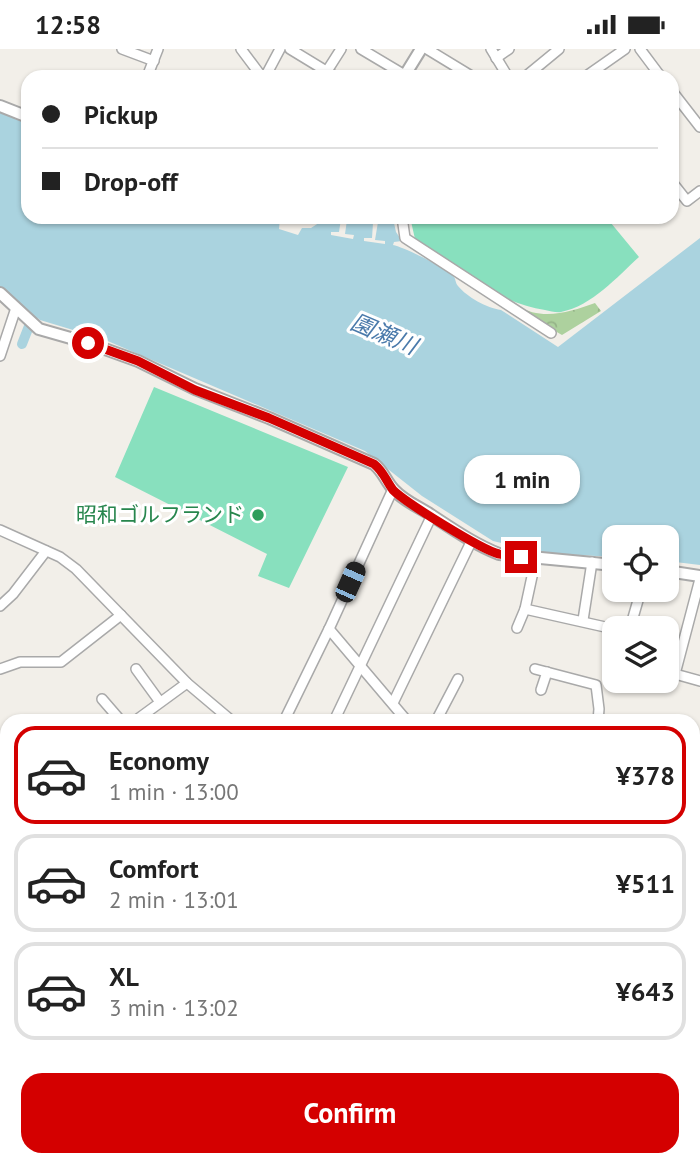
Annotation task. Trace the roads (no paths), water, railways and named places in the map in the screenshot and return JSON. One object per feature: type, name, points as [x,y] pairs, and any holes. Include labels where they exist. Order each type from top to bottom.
[{"type":"street","points":[[122,49],[153,61]]},
{"type":"street","points":[[150,70],[158,49]]},
{"type":"street","points":[[241,49],[258,70]]},
{"type":"street","points":[[267,70],[280,49]]},
{"type":"street","points":[[290,49],[324,70]]},
{"type":"street","points":[[328,70],[341,49]]},
{"type":"street","points":[[361,49],[394,70]]},
{"type":"street","points":[[408,70],[421,49]]},
{"type":"street","points":[[427,49],[462,70]]},
{"type":"street","points":[[504,70],[493,53],[509,49]]},
{"type":"street","points":[[534,70],[559,49]]},
{"type":"street","points":[[595,70],[625,49]]},
{"type":"street","points":[[640,49],[656,70]]},
{"type":"street","points":[[679,100],[700,127]]},
{"type":"street","points":[[0,106],[21,114]]},
{"type":"street","points":[[679,191],[687,201],[700,191]]},
{"type":"street","points":[[403,224],[405,238],[551,333]]},
{"type":"street","points":[[0,293],[38,329],[138,361],[195,390],[269,418],[374,464],[383,472],[393,489],[471,542],[499,554],[602,563]]},
{"type":"street","points":[[0,356],[16,308]]},
{"type":"street","points":[[287,714],[393,489]]},
{"type":"street","points":[[337,714],[432,516]]},
{"type":"street","points":[[0,530],[46,551],[76,569],[187,683],[224,714]]},
{"type":"street","points":[[393,702],[471,542]]},
{"type":"street","points":[[0,606],[13,594],[46,551]]},
{"type":"street","points":[[517,628],[525,609],[536,558]]},
{"type":"street","points":[[583,620],[592,562]]},
{"type":"street","points":[[679,574],[700,578],[675,674],[700,681]]},
{"type":"street","points":[[525,609],[602,626]]},
{"type":"street","points":[[0,669],[20,662],[61,662],[121,615]]},
{"type":"street","points":[[687,625],[700,629]]},
{"type":"street","points":[[329,629],[402,714]]},
{"type":"street","points":[[136,669],[160,702]]},
{"type":"street","points":[[534,669],[596,685],[599,714]]},
{"type":"street","points":[[541,690],[547,672]]},
{"type":"street","points":[[440,714],[458,679]]},
{"type":"street","points":[[144,714],[187,683]]},
{"type":"street","points":[[102,699],[115,714]]},
{"type":"water","name":"園瀬川","points":[[0,112],[21,120],[21,224],[279,224],[279,229],[298,235],[302,228],[311,228],[317,224],[340,224],[339,232],[331,232],[331,235],[353,239],[354,235],[345,234],[346,224],[373,224],[372,238],[364,238],[364,241],[385,244],[385,241],[375,240],[378,224],[394,224],[402,241],[394,242],[393,245],[442,268],[454,277],[458,286],[472,298],[501,310],[558,347],[700,238],[700,565],[679,562],[679,525],[602,525],[602,556],[543,553],[493,541],[422,496],[365,451],[103,339],[40,320],[0,287]]},
{"type":"waterway","points":[[22,344],[33,316]]},
{"type":"place","name":"昭和ゴルフランド","points":[[258,515]]}]
